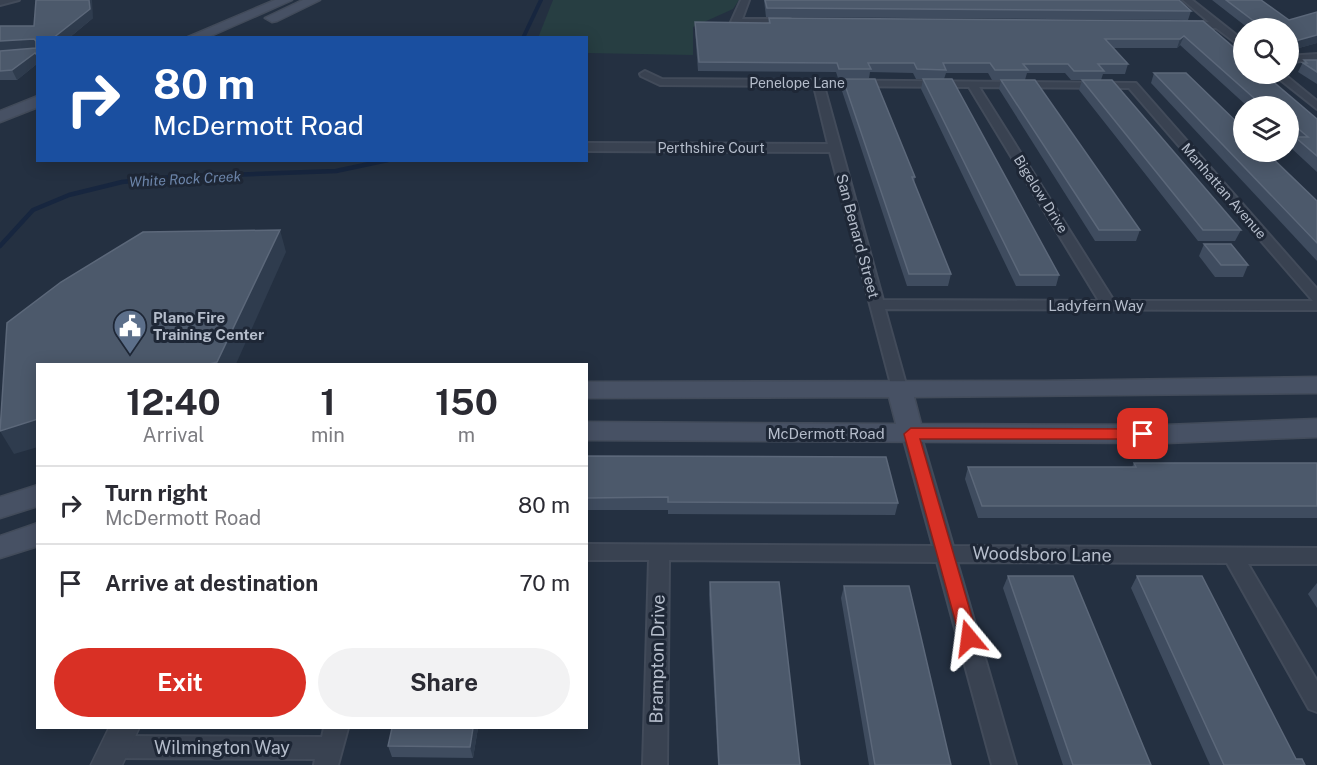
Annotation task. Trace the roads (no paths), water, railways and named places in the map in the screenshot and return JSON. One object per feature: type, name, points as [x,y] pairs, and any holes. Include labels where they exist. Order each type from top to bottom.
[{"type":"main road","points":[[198,36],[286,0]]},
{"type":"main road","points":[[231,36],[314,0]]},
{"type":"main road","points":[[0,117],[36,101]]},
{"type":"main road","points":[[0,133],[36,119]]},
{"type":"main road","points":[[588,390],[1317,385]]},
{"type":"main road","points":[[899,388],[911,434]]},
{"type":"main road","name":"McDermott Road","points":[[588,430],[1166,434],[1317,428]]},
{"type":"main road","points":[[0,508],[36,496]]},
{"type":"main road","points":[[0,547],[36,535]]},
{"type":"street","points":[[0,2],[15,0]]},
{"type":"street","points":[[745,0],[736,22],[796,22]]},
{"type":"street","points":[[1187,0],[1233,38]]},
{"type":"street","points":[[1180,25],[1216,25]]},
{"type":"street","points":[[1299,58],[1317,57]]},
{"type":"street","name":"Penelope Lane","points":[[645,74],[660,82],[1132,85]]},
{"type":"street","name":"San Benard Street","points":[[818,83],[899,388]]},
{"type":"street","name":"Bigelow Drive","points":[[972,84],[1110,305]]},
{"type":"street","points":[[1290,84],[1317,106]]},
{"type":"street","name":"Manhattan Avenue","points":[[1132,85],[1317,298]]},
{"type":"street","name":"Perthshire Court","points":[[588,147],[835,148]]},
{"type":"street","name":"Ladyfern Way","points":[[876,304],[1317,306]]},
{"type":"street","points":[[911,434],[1004,765]]},
{"type":"street","name":"Woodsboro Lane","points":[[588,552],[1317,556]]},
{"type":"street","name":"Brampton Drive","points":[[655,765],[659,552]]},
{"type":"street","points":[[1233,556],[1317,702]]},
{"type":"street","name":"Wilmington Way","points":[[115,746],[331,747]]},
{"type":"waterway","name":"White Rock Creek","points":[[524,36],[541,0]]},
{"type":"waterway","name":"White Rock Creek","points":[[0,246],[33,210],[69,195],[122,182],[172,177],[336,171],[379,162]]},
{"type":"place","name":"Plano Fire Training Center","points":[[130,355]]}]
